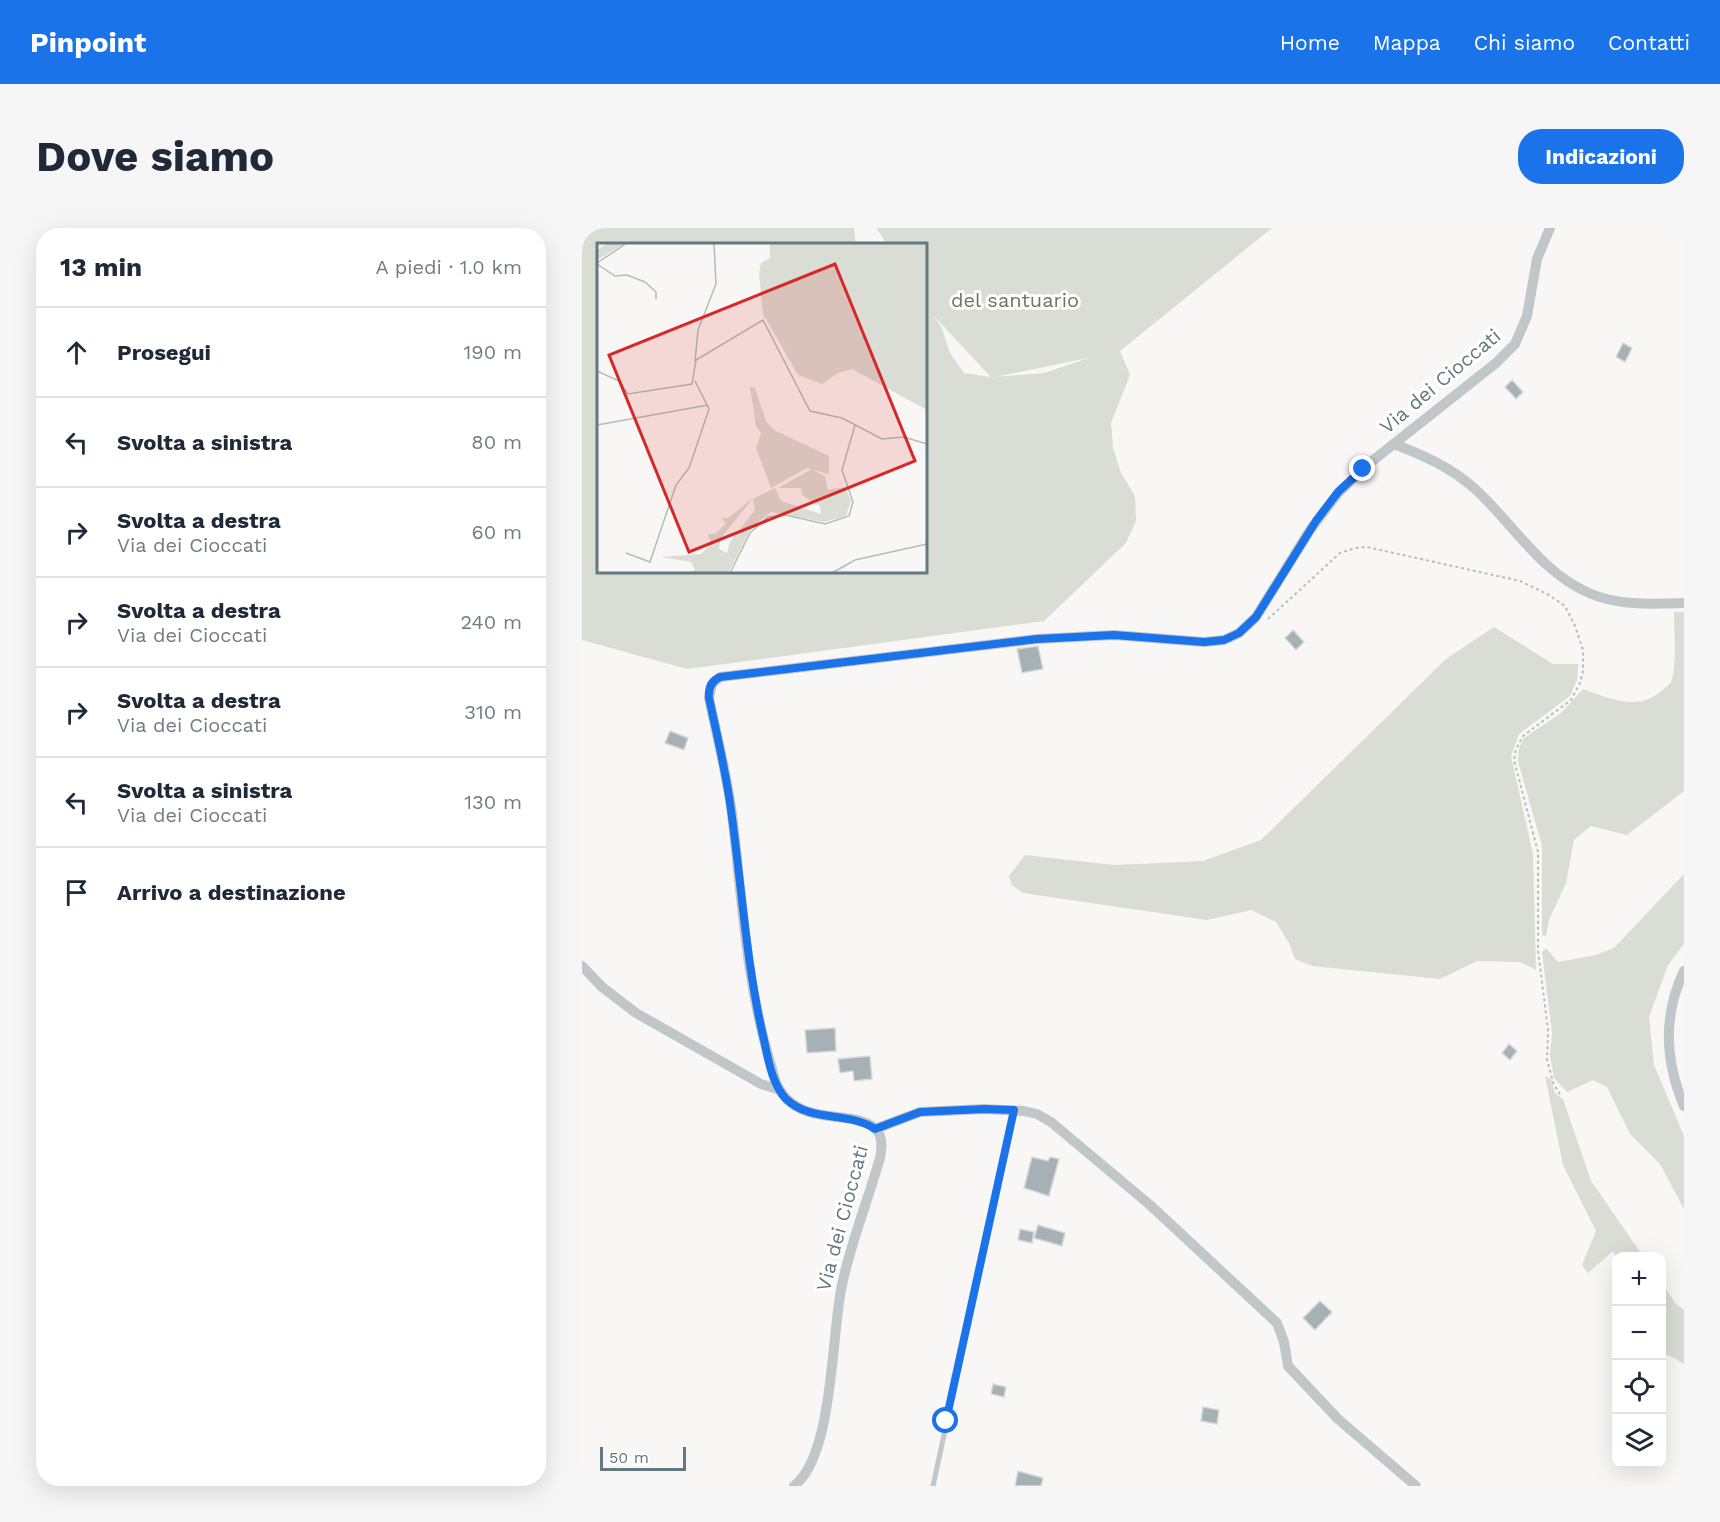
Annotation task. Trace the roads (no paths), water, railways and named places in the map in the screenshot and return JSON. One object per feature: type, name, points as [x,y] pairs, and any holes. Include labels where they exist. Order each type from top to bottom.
[{"type":"street","name":"Via dei Cioccati","points":[[794,1486],[802,1479],[810,1465],[822,1424],[832,1371],[842,1285],[881,1153],[881,1139],[875,1129],[857,1121],[804,1110],[790,1102],[780,1090],[764,1041],[750,972],[730,799],[709,698],[713,681],[720,677],[1037,639],[1114,635],[1204,642],[1224,640],[1239,633],[1256,617],[1310,530],[1333,498],[1356,475],[1496,363],[1515,344],[1527,316],[1537,259],[1550,228]]},
{"type":"street","points":[[1394,444],[1435,461],[1461,478],[1489,503],[1547,565],[1581,590],[1630,603],[1684,603]]},
{"type":"street","points":[[582,966],[602,987],[636,1013],[761,1084],[780,1090]]},
{"type":"street","points":[[1684,971],[1673,998],[1668,1030],[1674,1078],[1684,1106]]},
{"type":"street","points":[[875,1129],[920,1112],[984,1109],[1014,1110],[1037,1114],[1051,1122],[1150,1204],[1277,1323],[1284,1342],[1288,1366],[1338,1419],[1416,1486]]},
{"type":"lane","points":[[933,1486],[1014,1110]]},
{"type":"park label","name":"del santuario","points":[[1015,300]]}]
